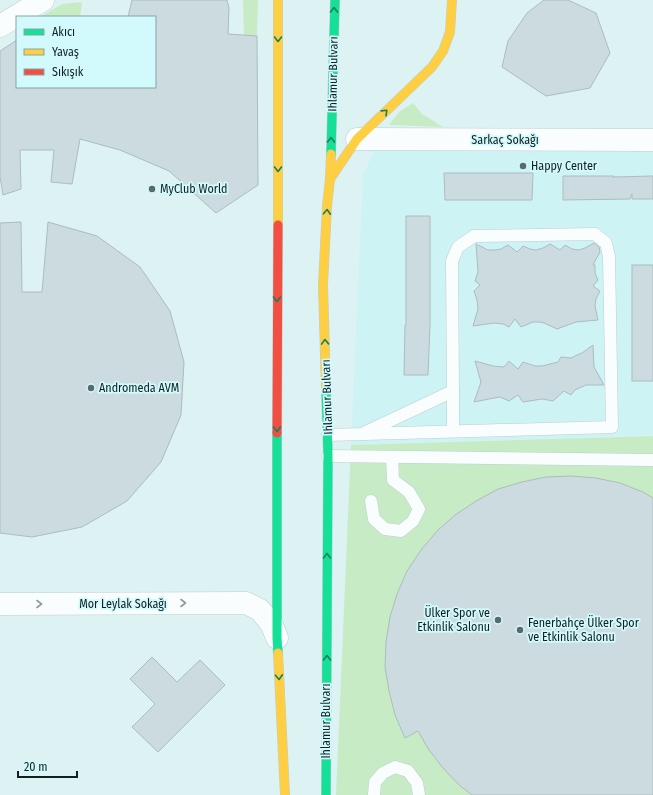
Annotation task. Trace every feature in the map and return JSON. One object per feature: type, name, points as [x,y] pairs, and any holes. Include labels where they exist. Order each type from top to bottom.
[{"type":"main road","points":[[278,0],[277,638],[285,795]]},
{"type":"main road","name":"Ihlamur Bulvarı","points":[[326,795],[328,434],[323,285],[327,206],[330,179],[335,0]]},
{"type":"main road","points":[[330,179],[357,139],[432,66],[443,51],[450,32],[452,0]]},
{"type":"street","points":[[17,16],[43,0]]},
{"type":"street","points":[[0,26],[16,16]]},
{"type":"street","name":"Sarkaç Sokağı","points":[[357,139],[653,140]]},
{"type":"street","name":"Mor Leylak Sokağı","points":[[0,604],[246,603],[260,610],[272,625],[277,638]]},
{"type":"lane","points":[[328,434],[364,433],[454,431],[612,427],[609,256],[606,243],[595,234],[474,236],[458,247],[452,261],[454,431]]},
{"type":"lane","points":[[364,433],[453,391]]},
{"type":"lane","points":[[328,456],[653,460]]},
{"type":"lane","points":[[371,501],[374,519],[385,529],[401,531],[414,521],[419,509],[410,492],[393,480],[392,457]]},
{"type":"lane","points":[[374,795],[375,782],[383,773],[395,767],[408,771],[417,783],[419,795]]},
{"type":"shaded area","points":[[653,148],[653,435],[351,445],[363,176],[375,149]]},
{"type":"green space","points":[[243,0],[258,0],[257,36],[244,35]]},
{"type":"green space","points":[[82,2],[80,16],[42,16],[62,4]]},
{"type":"green space","points":[[413,103],[422,114],[443,127],[389,125],[399,112]]},
{"type":"green space","name":"Ülker Spor ve Etkinlik Salonu","points":[[653,436],[653,795],[336,795],[351,445]]},
{"type":"building","points":[[132,0],[227,0],[229,8],[228,34],[257,36],[258,185],[216,213],[169,171],[120,150],[80,139],[72,184],[51,182],[54,150],[20,150],[21,189],[3,195],[0,177],[0,51],[16,41],[16,88],[156,88],[156,16],[128,16]]},
{"type":"building","points":[[544,0],[568,0],[596,13],[610,53],[590,88],[546,96],[502,67],[508,41],[527,13]]},
{"type":"building","points":[[444,173],[533,173],[532,200],[445,200]]},
{"type":"building","points":[[563,176],[653,176],[653,199],[632,199],[632,194],[630,199],[563,200]]},
{"type":"building","points":[[406,216],[430,216],[430,325],[428,375],[404,375],[406,325]]},
{"type":"building","name":"Andromeda AVM","points":[[21,222],[22,292],[42,292],[48,222],[97,236],[140,267],[170,311],[184,362],[181,415],[161,462],[127,501],[82,527],[32,537],[0,533],[0,223]]},
{"type":"building","points":[[594,243],[599,247],[600,252],[593,265],[595,265],[595,273],[598,280],[593,286],[600,291],[596,299],[595,306],[598,320],[576,322],[557,329],[539,322],[533,322],[521,327],[515,319],[509,327],[503,324],[494,323],[473,326],[478,309],[474,291],[480,285],[475,281],[478,272],[476,244],[488,250],[501,249],[508,245],[517,252],[523,246],[536,250],[550,244],[560,250],[565,245],[572,249],[579,250]]},
{"type":"building","points":[[632,265],[653,265],[653,381],[632,381]]},
{"type":"building","points":[[593,345],[594,367],[604,385],[586,385],[575,390],[571,395],[564,391],[553,401],[542,399],[523,402],[518,395],[509,401],[500,397],[474,402],[481,382],[475,361],[493,366],[504,367],[509,361],[518,369],[523,362],[535,366],[542,366],[558,362],[561,357],[571,358],[582,353]]},
{"type":"building","name":"Ülker Spor ve Etkinlik Salonu","points":[[571,476],[596,478],[620,483],[643,492],[653,498],[653,795],[472,795],[459,785],[443,768],[429,750],[418,731],[405,738],[395,715],[385,667],[386,642],[390,617],[397,594],[407,571],[421,550],[437,531],[455,515],[498,489],[546,477]]},
{"type":"building","points":[[152,657],[177,682],[200,660],[225,685],[158,752],[132,727],[155,704],[130,679]]},
{"type":"traffic: fast","points":[[331,154],[335,0]]},
{"type":"traffic: fast","points":[[326,388],[328,456],[326,795]]},
{"type":"traffic: fast","points":[[277,433],[278,653]]},
{"type":"traffic: slow","points":[[278,0],[278,225]]},
{"type":"traffic: slow","points":[[330,179],[357,139],[432,67],[443,51],[450,32],[452,0]]},
{"type":"traffic: slow","points":[[326,388],[323,285],[331,154]]},
{"type":"traffic: slow","points":[[278,653],[285,795]]},
{"type":"traffic: jam","points":[[277,433],[278,225]]},
{"type":"place","name":"Happy Center","points":[[523,166]]},
{"type":"place","name":"MyClub World","points":[[152,189]]},
{"type":"place","name":"Andromeda AVM","points":[[91,388]]},
{"type":"place","name":"Ülker Spor ve Etkinlik Salonu","points":[[498,620]]},
{"type":"place","name":"Fenerbahçe Ülker Spor ve Etkinlik Salonu","points":[[520,630]]}]
